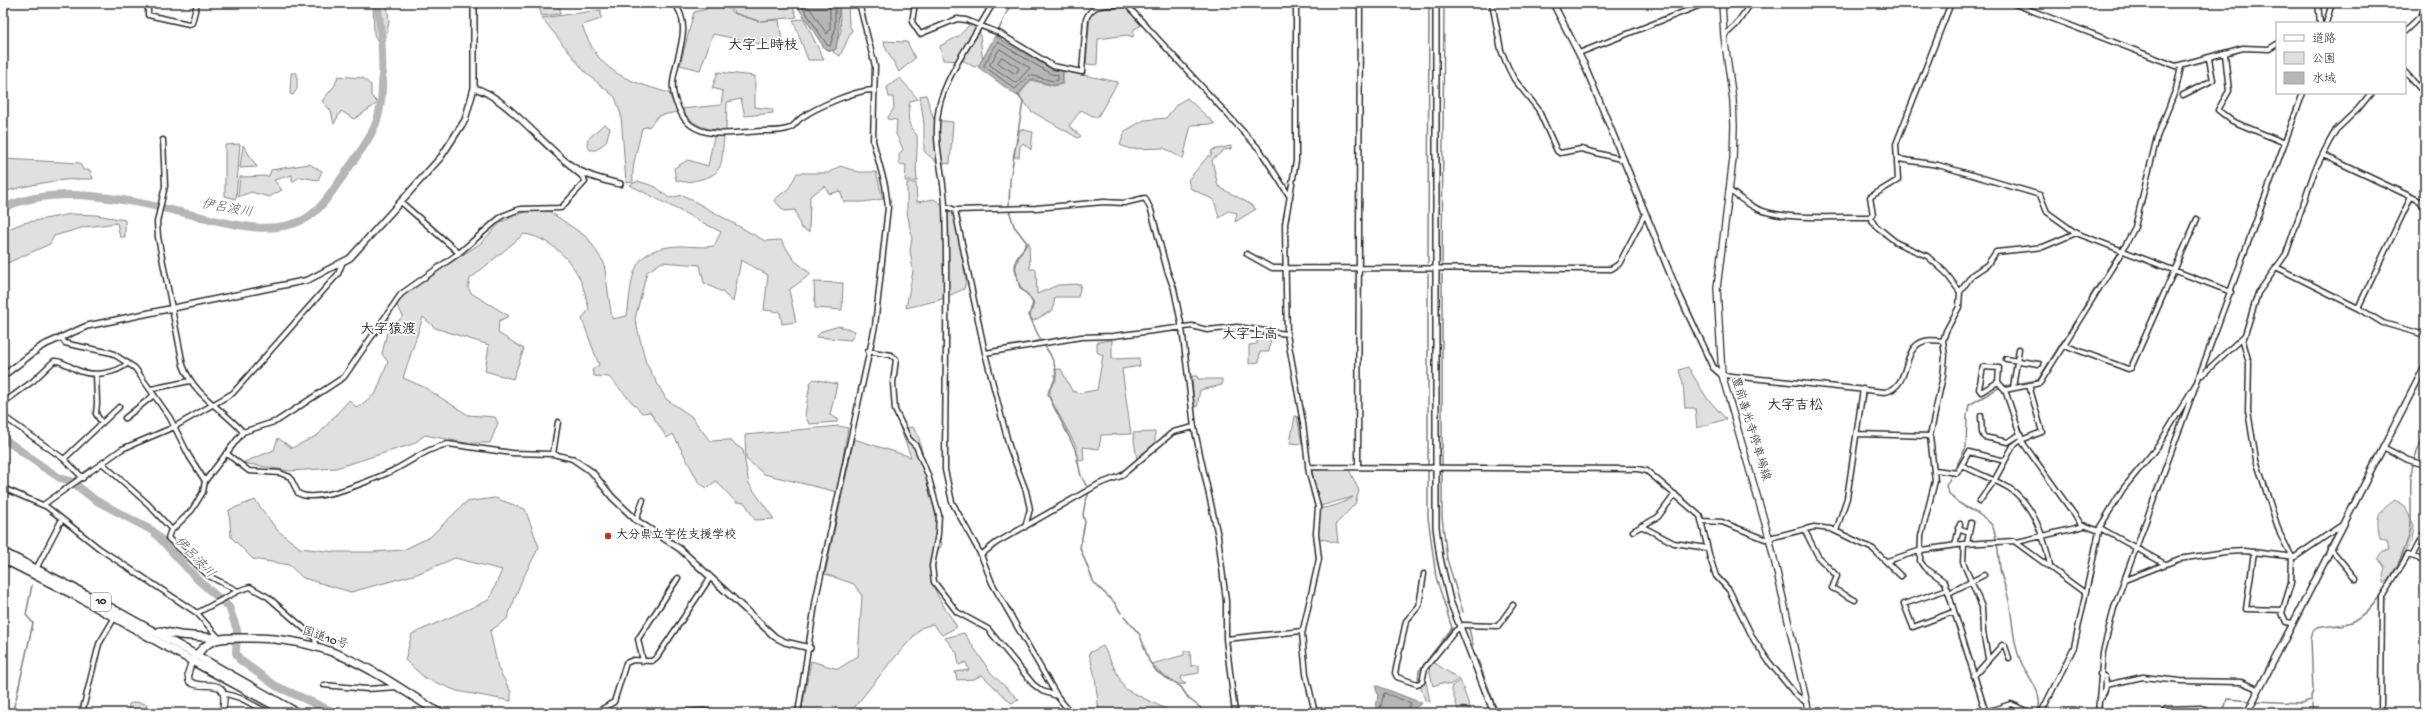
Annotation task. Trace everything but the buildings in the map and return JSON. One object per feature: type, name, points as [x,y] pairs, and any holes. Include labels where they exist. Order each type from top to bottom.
[{"type":"highway","name":"10","points":[[3,552],[136,620],[167,633],[221,638]]},
{"type":"highway","name":"10","points":[[3,559],[298,713]]},
{"type":"highway","name":"10","points":[[136,620],[194,658],[288,713]]},
{"type":"highway","name":"国道10号","points":[[221,638],[290,640],[316,646],[351,659],[439,713]]},
{"type":"highway","points":[[194,658],[206,644],[221,638]]},
{"type":"main road","name":"豊前善光寺停車場線","points":[[1722,3],[1724,36],[1734,115],[1733,159],[1716,294],[1722,375],[1769,537],[1809,713]]},
{"type":"main road","points":[[194,658],[188,673],[189,681],[194,685],[210,684],[224,693],[222,713]]},
{"type":"street","points":[[148,3],[148,15],[189,24],[192,23],[197,3]]},
{"type":"street","points":[[3,376],[31,353],[61,337],[105,321],[308,280],[342,264],[356,253],[441,157],[457,136],[465,120],[474,88],[474,3]]},
{"type":"street","points":[[674,3],[682,17],[682,39],[672,83],[674,95],[681,114],[687,123],[697,130],[720,134],[780,131],[791,128],[801,118],[845,97],[867,90],[874,90]]},
{"type":"street","points":[[798,713],[810,648],[816,598],[877,311],[888,207],[885,185],[873,141],[874,90],[876,80],[873,50],[859,3]]},
{"type":"street","points":[[915,3],[912,22],[920,34],[957,19],[981,25],[998,33],[1052,66],[1082,72],[1086,19],[1090,12],[1097,5],[1125,3],[1260,150],[1290,197]]},
{"type":"street","points":[[994,3],[948,83],[938,113],[936,138],[945,206],[945,470],[952,502],[974,546],[981,555],[992,584],[1057,696],[1071,713]]},
{"type":"street","points":[[1296,3],[1296,160],[1285,224],[1287,334],[1308,466],[1318,507],[1316,533],[1319,559],[1309,610],[1302,631],[1306,674],[1315,713]]},
{"type":"street","points":[[1358,466],[1360,3]]},
{"type":"street","points":[[1436,3],[1435,269],[1440,468],[1438,544],[1448,596],[1494,713]]},
{"type":"street","points":[[1492,3],[1501,50],[1508,68],[1514,79],[1538,109],[1557,151],[1560,153],[1581,149],[1624,160]]},
{"type":"street","points":[[1553,3],[1579,53],[1676,288],[1713,367],[1722,375],[1882,392],[1891,390],[1905,373],[1911,351],[1923,341],[1943,341]]},
{"type":"street","points":[[1579,53],[1706,3]]},
{"type":"street","points":[[1724,36],[1736,25],[1751,3]]},
{"type":"street","points":[[1870,217],[1873,215],[1870,197],[1898,180],[1896,144],[1951,3]]},
{"type":"street","points":[[2012,3],[2172,66],[2181,67],[2243,48],[2269,49],[2276,45]]},
{"type":"street","points":[[2318,3],[2320,22]]},
{"type":"street","points":[[2326,22],[2332,3]]},
{"type":"street","points":[[2406,30],[2425,12]]},
{"type":"street","points":[[2226,54],[2230,90],[2218,110],[2232,121],[2285,143]]},
{"type":"street","points":[[2183,95],[2213,80],[2209,58]]},
{"type":"street","points":[[2005,390],[2040,383],[2123,250],[2135,227],[2157,137],[2177,86],[2181,67]]},
{"type":"street","points":[[2406,73],[2425,94]]},
{"type":"street","points":[[236,592],[209,576],[168,538],[172,530],[192,510],[203,492],[205,481],[243,432],[277,421],[344,377],[396,298],[459,253],[492,223],[514,210],[532,207],[558,209],[564,206],[585,182],[570,165],[495,98],[474,88]]},
{"type":"street","points":[[2098,713],[2100,674],[2108,629],[2303,94]]},
{"type":"street","points":[[2293,623],[2284,620],[2283,610],[2291,583],[2292,557],[2280,534],[2256,460],[2248,411],[2249,370],[2244,346],[2245,335],[2258,293],[2286,254],[2313,175],[2322,155],[2336,130],[2358,109],[2370,94]]},
{"type":"street","points":[[163,140],[164,188],[157,222],[158,237],[183,365],[190,381],[200,394],[243,432]]},
{"type":"street","points":[[2322,155],[2421,202],[2425,209]]},
{"type":"street","points":[[1898,159],[1938,165],[2040,195],[2043,199],[2046,210],[2076,233],[2231,292]]},
{"type":"street","points":[[570,165],[590,175],[620,184]]},
{"type":"street","points":[[1729,190],[1756,209],[1769,212],[1786,215],[1870,217]]},
{"type":"street","points":[[2358,308],[2411,197]]},
{"type":"street","points":[[945,206],[955,210],[1036,208],[1104,202],[1124,203],[1145,198],[1151,210],[1164,262],[1174,289],[1182,328],[1194,426],[1218,536],[1226,601],[1226,639],[1235,713]]},
{"type":"street","points":[[401,202],[459,253]]},
{"type":"street","points":[[955,210],[985,353],[1009,446],[1030,508],[1025,527]]},
{"type":"street","points":[[1247,254],[1272,268],[1611,269],[1619,264],[1645,214]]},
{"type":"street","points":[[1870,217],[1876,226],[1897,243],[1927,256],[1945,272],[1960,292]]},
{"type":"street","points":[[2064,345],[2130,369],[2197,219]]},
{"type":"street","points":[[2032,713],[2011,704],[1986,712],[1953,612],[1948,591],[1941,577],[1922,565],[1922,536],[1934,486],[1935,470],[1930,436],[1943,376],[1945,356],[1943,341],[1946,331],[1959,307],[1960,292],[1972,275],[1987,264],[1996,252],[2043,247],[2076,233]]},
{"type":"street","points":[[43,505],[103,464],[122,449],[174,428],[214,406],[233,393],[338,274],[342,264]]},
{"type":"street","points":[[2276,267],[2358,308],[2383,323],[2425,335]]},
{"type":"street","points":[[985,353],[1081,337],[1113,336],[1199,326],[1207,330],[1237,327],[1287,334]]},
{"type":"street","points":[[2041,713],[2074,647],[2091,576],[2099,530],[2123,489],[2158,446],[2199,378],[2245,335]]},
{"type":"street","points":[[61,337],[65,343],[108,351],[128,363],[151,389],[205,481]]},
{"type":"street","points":[[2013,388],[2019,348]]},
{"type":"street","points":[[868,351],[891,355],[896,358],[893,383],[895,410],[909,440],[916,446],[928,475],[939,515],[938,534],[932,566],[934,582],[957,612],[978,622],[995,636],[1033,684],[1042,691],[1057,696]]},
{"type":"street","points":[[2006,359],[2038,364]]},
{"type":"street","points":[[4,399],[33,381],[54,361],[59,361],[79,371],[96,374],[120,368],[128,363]]},
{"type":"street","points":[[2247,713],[2330,548],[2425,366]]},
{"type":"street","points":[[1998,382],[1981,392],[1979,389],[1983,367],[1999,368],[1998,382],[2005,390],[2021,440],[2056,491],[2084,526]]},
{"type":"street","points":[[96,374],[96,416],[102,423]]},
{"type":"street","points":[[151,389],[190,381]]},
{"type":"street","points":[[1979,502],[1994,481],[2013,446],[2021,440],[2042,432],[2030,385]]},
{"type":"street","points":[[1836,531],[1847,498],[1864,389]]},
{"type":"street","points":[[125,418],[154,395]]},
{"type":"street","points":[[64,459],[119,406]]},
{"type":"street","points":[[3,416],[64,459],[82,478]]},
{"type":"street","points":[[1981,416],[1982,433],[1984,437],[2008,442],[2019,435]]},
{"type":"street","points":[[553,454],[558,422]]},
{"type":"street","points":[[981,555],[996,543],[1099,484],[1125,473],[1173,432],[1194,426]]},
{"type":"street","points":[[1858,434],[1930,436]]},
{"type":"street","points":[[226,453],[249,471],[280,473],[290,477],[298,493],[310,496],[334,492],[366,482],[443,445],[512,453],[553,454],[573,459],[592,472],[612,497],[636,520],[680,549],[775,637],[785,642],[810,648]]},
{"type":"street","points":[[2383,447],[2408,460],[2425,465]]},
{"type":"street","points":[[1935,470],[1957,473],[1969,452],[2005,461]]},
{"type":"street","points":[[103,464],[156,512],[172,530]]},
{"type":"street","points":[[1962,465],[2018,495],[2043,537],[2050,565]]},
{"type":"street","points":[[1308,466],[1641,469],[1650,472],[1697,511],[1702,521],[1707,548],[1716,576],[1729,590],[1754,640],[1768,662],[1796,695],[1807,703]]},
{"type":"street","points":[[3,488],[43,505],[100,549],[197,613],[221,638]]},
{"type":"street","points":[[1633,531],[1658,517],[1675,494]]},
{"type":"street","points":[[636,520],[643,500]]},
{"type":"street","points":[[36,569],[62,519]]},
{"type":"street","points":[[1702,521],[1722,522],[1756,537],[1765,539],[1804,529],[1820,527],[1836,531],[1873,549],[1901,576]]},
{"type":"street","points":[[1971,523],[1963,562],[1982,607],[1983,632],[1988,658]]},
{"type":"street","points":[[2125,580],[2179,560],[2225,552],[2254,552],[2292,557],[2311,548],[2342,525]]},
{"type":"street","points":[[1641,526],[1674,542],[1707,548]]},
{"type":"street","points":[[1955,545],[1959,526],[1969,532]]},
{"type":"street","points":[[1887,561],[1922,550],[1966,543],[2001,540],[2017,542],[2084,526],[2099,530],[2165,564]]},
{"type":"street","points":[[1804,529],[1819,558],[1837,576],[1832,588],[1855,600]]},
{"type":"street","points":[[2413,555],[2425,531]]},
{"type":"street","points":[[2017,542],[2086,593]]},
{"type":"street","points":[[2330,548],[2356,579]]},
{"type":"street","points":[[2254,552],[2246,608],[2283,610]]},
{"type":"street","points":[[2381,713],[2382,598],[2408,555],[2413,555],[2425,561]]},
{"type":"street","points":[[1424,574],[1419,606],[1405,626],[1395,676],[1417,684],[1422,682],[1425,668],[1460,628],[1466,624],[1498,626],[1513,605]]},
{"type":"street","points":[[1953,612],[1913,627],[1904,604],[1948,591],[1984,575]]},
{"type":"street","points":[[643,661],[638,639],[678,578]]},
{"type":"street","points":[[595,713],[614,702],[626,663],[633,660],[652,661],[657,657],[710,578]]},
{"type":"street","points":[[197,613],[236,592],[250,587],[268,597],[315,638],[316,646]]},
{"type":"street","points":[[82,713],[99,644],[114,617]]},
{"type":"street","points":[[1226,639],[1302,631]]},
{"type":"street","points":[[1974,676],[1988,658],[2002,645],[2005,646],[2009,658]]},
{"type":"street","points":[[2099,699],[2104,693],[2106,685],[2105,677],[2100,674]]},
{"type":"street","points":[[2106,685],[2143,677],[2180,681],[2241,682],[2258,689]]},
{"type":"street","points":[[324,684],[367,689],[398,687]]},
{"type":"street","points":[[224,693],[240,698],[269,713]]},
{"type":"street","points":[[2164,713],[2166,709],[2199,708],[2209,713]]},
{"type":"street","points":[[670,713],[703,711],[718,713]]},
{"type":"green space","points":[[373,3],[387,3],[389,22],[385,41],[377,40],[374,34]]},
{"type":"green space","points":[[537,3],[560,3],[560,14],[542,16]]},
{"type":"green space","points":[[707,3],[722,3],[733,13],[759,21],[735,13],[726,3],[791,3],[797,17],[760,21],[779,20],[783,49],[713,34],[700,70],[680,65],[694,12],[707,9]]},
{"type":"green space","points":[[839,3],[848,3],[849,25],[852,30],[840,56],[833,52],[841,31]]},
{"type":"green space","points":[[1125,6],[1142,25],[1134,29],[1133,37],[1127,35],[1098,39],[1097,65],[1086,64],[1090,15],[1096,8]]},
{"type":"green space","points":[[601,10],[601,19],[582,25],[596,54],[615,72],[626,78],[669,93],[677,112],[658,116],[650,126],[642,128],[634,162],[633,182],[626,183],[621,115],[615,97],[585,72],[542,18]]},
{"type":"green space","points":[[804,19],[824,60],[808,60],[793,20]]},
{"type":"green space","points":[[970,24],[979,26],[983,63],[974,67],[964,61],[943,60],[940,46],[959,36]]},
{"type":"green space","points":[[884,41],[907,42],[915,58],[899,72],[885,47]]},
{"type":"green space","points":[[1063,71],[1118,82],[1097,118],[1081,110],[1069,126],[1081,136],[1078,138],[1031,111],[1019,95],[1031,80],[1054,86],[1063,84]]},
{"type":"green space","points":[[718,72],[755,76],[755,107],[772,109],[773,113],[745,116],[741,99],[727,102],[726,131],[706,128],[691,120],[681,109],[721,105],[723,91],[712,88]]},
{"type":"green space","points":[[291,73],[297,73],[297,89],[293,95],[290,94]]},
{"type":"green space","points":[[338,76],[363,78],[371,85],[371,96],[378,103],[354,119],[341,111],[334,124],[331,111],[322,101],[335,85]]},
{"type":"green space","points":[[900,78],[918,99],[910,101],[908,115],[911,128],[917,135],[917,181],[905,181],[906,165],[899,164],[899,155],[903,149],[896,134],[897,120],[887,119],[894,108],[893,97],[889,97],[887,87]]},
{"type":"green space","points":[[926,95],[934,120],[953,122],[950,164],[936,162],[924,151],[924,124],[920,96]]},
{"type":"green space","points":[[1187,98],[1215,124],[1191,125],[1183,159],[1164,148],[1130,149],[1120,145],[1125,131],[1144,120],[1166,118],[1177,104]]},
{"type":"green space","points":[[604,124],[610,128],[606,142],[596,150],[590,150],[587,145],[588,139]]},
{"type":"green space","points":[[1020,129],[1033,132],[1031,150],[1023,143],[1020,147],[1019,157],[1013,157]]},
{"type":"green space","points":[[714,136],[724,136],[722,160],[720,166],[713,175],[689,182],[676,180],[674,168],[688,160],[708,166]]},
{"type":"green space","points":[[240,144],[236,199],[225,196],[225,145]]},
{"type":"green space","points":[[243,145],[257,167],[240,168]]},
{"type":"green space","points":[[1231,146],[1231,149],[1224,150],[1212,160],[1218,186],[1247,202],[1256,209],[1235,222],[1237,213],[1228,211],[1219,218],[1214,200],[1190,188],[1188,180],[1208,156],[1211,156],[1212,150]]},
{"type":"green space","points":[[3,159],[80,163],[83,170],[90,170],[93,179],[70,179],[48,182],[3,192]]},
{"type":"green space","points":[[309,164],[322,171],[318,180],[300,177],[292,182],[292,175],[274,180],[282,190],[269,197],[251,192],[238,197],[240,177],[269,176],[271,170]]},
{"type":"green space","points":[[840,166],[859,172],[876,172],[883,199],[863,202],[844,202],[840,191],[829,194],[825,186],[810,196],[809,232],[801,228],[795,210],[784,211],[774,200],[789,188],[797,173],[828,173]]},
{"type":"green space","points":[[638,181],[656,187],[669,198],[683,195],[765,241],[781,240],[794,260],[811,274],[789,290],[796,322],[782,324],[780,312],[764,310],[768,275],[741,260],[733,302],[722,292],[704,283],[700,265],[662,262],[647,272],[635,319],[646,363],[666,399],[691,416],[710,441],[729,440],[743,450],[749,484],[774,519],[755,520],[745,503],[736,502],[716,481],[707,488],[699,483],[673,434],[667,438],[650,412],[642,413],[609,377],[594,376],[592,370],[599,365],[582,319],[589,309],[581,281],[569,262],[549,243],[524,234],[470,279],[468,287],[471,293],[509,316],[499,321],[498,333],[524,349],[513,379],[485,371],[489,345],[435,328],[423,317],[403,378],[424,387],[468,415],[495,417],[498,423],[490,443],[466,443],[425,435],[413,444],[336,468],[290,471],[242,463],[274,450],[278,438],[292,448],[318,435],[349,400],[357,408],[376,393],[388,362],[382,354],[387,332],[403,316],[396,304],[409,290],[481,243],[501,222],[528,211],[549,211],[588,238],[604,263],[612,319],[627,316],[633,276],[642,258],[651,252],[663,248],[680,246],[714,246],[721,232],[630,185]]},
{"type":"green space","points":[[907,183],[916,183],[917,202],[934,199],[954,213],[967,277],[964,289],[939,300],[906,308],[913,271],[910,250],[912,239],[907,211]]},
{"type":"green space","points":[[71,214],[96,215],[125,220],[125,237],[120,237],[117,223],[85,227],[54,236],[50,244],[5,264],[3,261],[3,231],[23,223]]},
{"type":"green space","points":[[1029,242],[1030,269],[1036,269],[1037,294],[1058,285],[1081,284],[1078,297],[1055,297],[1053,310],[1033,321],[1030,316],[1034,304],[1022,289],[1016,276],[1016,264],[1021,253]]},
{"type":"green space","points":[[814,282],[843,283],[842,310],[815,308]]},
{"type":"green space","points":[[839,326],[855,331],[851,340],[816,337],[822,331]]},
{"type":"green space","points":[[1258,334],[1271,335],[1269,352],[1260,352],[1259,362],[1249,364],[1249,345],[1257,344]]},
{"type":"green space","points":[[1112,340],[1112,359],[1139,358],[1140,366],[1122,369],[1131,434],[1101,435],[1099,449],[1083,447],[1084,460],[1079,461],[1077,448],[1050,398],[1050,388],[1056,381],[1056,369],[1061,369],[1072,391],[1079,393],[1097,390],[1103,355],[1097,352],[1097,342]]},
{"type":"green space","points":[[1688,367],[1707,398],[1726,419],[1697,428],[1695,408],[1685,408],[1683,384],[1679,370]]},
{"type":"green space","points":[[1192,376],[1197,376],[1198,379],[1222,379],[1222,385],[1200,390],[1197,407],[1194,407]]},
{"type":"green space","points":[[814,379],[837,384],[830,415],[838,419],[837,422],[809,424],[805,415],[810,383]]},
{"type":"green space","points":[[1295,416],[1297,416],[1302,444],[1290,443]]},
{"type":"green space","points":[[839,426],[848,428],[837,492],[764,474],[746,459],[745,435]]},
{"type":"green space","points":[[913,427],[919,438],[942,545],[931,566],[931,577],[938,597],[957,627],[942,635],[933,624],[921,628],[889,664],[850,713],[801,713],[811,661],[838,669],[858,656],[862,596],[854,584],[825,574],[854,439],[911,457],[900,428]]},
{"type":"green space","points":[[1155,432],[1155,444],[1137,460],[1133,433]]},
{"type":"green space","points":[[1348,467],[1359,491],[1355,504],[1336,524],[1338,543],[1318,538],[1320,508],[1337,505],[1353,497],[1320,506],[1311,468]]},
{"type":"green space","points":[[495,498],[525,509],[539,547],[521,582],[507,619],[490,631],[498,668],[511,692],[511,701],[457,691],[425,678],[405,660],[412,634],[489,600],[502,570],[455,558],[417,574],[351,592],[303,578],[289,565],[253,559],[231,537],[229,510],[255,500],[277,530],[300,548],[335,552],[403,550],[430,537],[466,502]]},
{"type":"green space","points":[[2395,500],[2404,505],[2414,525],[2412,542],[2389,579],[2384,583],[2383,574],[2385,568],[2378,558],[2382,551],[2389,550],[2387,542],[2380,539],[2378,521],[2379,516],[2384,509]]},
{"type":"green space","points":[[964,633],[991,673],[1019,700],[1011,703],[982,675],[974,679],[957,680],[955,672],[969,670],[966,662],[959,665],[957,653],[945,638]]},
{"type":"green space","points":[[1103,646],[1125,689],[1174,713],[1099,713],[1095,677],[1089,653]]},
{"type":"green space","points":[[1184,651],[1190,651],[1191,666],[1199,665],[1199,673],[1182,676],[1181,681],[1186,684],[1172,681],[1158,671],[1152,664],[1184,655]]},
{"type":"green space","points":[[1433,662],[1459,679],[1450,685],[1442,683],[1433,686],[1429,668]]},
{"type":"green space","points":[[1425,677],[1430,702],[1425,700],[1421,688]]},
{"type":"green space","points":[[1460,680],[1470,708],[1460,707],[1471,709],[1471,713],[1459,713],[1451,687]]},
{"type":"green space","points":[[136,702],[147,704],[145,713],[128,713],[129,704]]},
{"type":"water","points":[[795,3],[838,3],[839,30],[836,49],[831,51],[825,49]]},
{"type":"water","points":[[995,36],[1053,70],[1063,71],[1062,83],[1053,85],[1031,79],[1017,96],[978,67]]},
{"type":"water","points":[[1375,685],[1422,703],[1408,713],[1375,713],[1378,695]]},
{"type":"waterway","name":"伊呂波川","points":[[3,208],[25,200],[48,196],[73,195],[97,196],[146,204],[220,222],[249,227],[278,227],[305,219],[318,209],[334,189],[364,145],[377,120],[382,95],[382,45],[377,3]]},
{"type":"waterway","points":[[996,36],[1011,3]]},
{"type":"waterway","points":[[1428,263],[1429,3]]},
{"type":"waterway","points":[[1442,263],[1444,3]]},
{"type":"waterway","points":[[1009,206],[1010,180],[1023,102],[1018,95]]},
{"type":"waterway","points":[[1009,210],[1014,226],[1027,243],[1016,260],[1015,268],[1020,288],[1028,295],[1033,303],[1029,315],[1040,339]]},
{"type":"waterway","points":[[2004,386],[2038,380],[2130,233]]},
{"type":"waterway","points":[[1418,681],[1419,671],[1452,628],[1436,577],[1428,517],[1428,274]]},
{"type":"waterway","points":[[1442,274],[1442,517],[1447,559],[1463,612]]},
{"type":"waterway","points":[[1044,345],[1052,357],[1056,372],[1048,395],[1075,449],[1081,476],[1088,489]]},
{"type":"waterway","points":[[2000,387],[1969,405],[1967,415],[1966,447],[1946,486],[1953,499],[1986,519],[1993,528],[2000,569],[2009,601],[2017,651],[2038,695],[2039,707],[2037,713]]},
{"type":"waterway","points":[[2256,701],[2301,703],[2310,700],[2313,691],[2311,639],[2313,631],[2317,628],[2341,625],[2356,620],[2365,614],[2383,591],[2406,546],[2410,533],[2412,469],[2425,434]]},
{"type":"waterway","name":"伊呂波川","points":[[3,438],[60,478],[71,481],[95,500],[153,531],[198,580],[229,607],[237,630],[236,653],[240,660],[276,686],[336,713]]},
{"type":"waterway","points":[[1089,493],[1085,503],[1083,515],[1085,522],[1080,548],[1094,583],[1114,602],[1121,613]]},
{"type":"waterway","points":[[16,699],[33,623],[26,615],[32,585]]},
{"type":"waterway","points":[[1124,616],[1140,635],[1149,661],[1157,672],[1181,687],[1189,699],[1201,708],[1200,713]]},
{"type":"waterway","points":[[1469,629],[1473,645]]},
{"type":"waterway","points":[[1476,655],[1498,713]]},
{"type":"waterway","points":[[2311,698],[2313,713]]},
{"type":"waterway","points":[[2223,713],[2227,699],[2252,701]]},
{"type":"waterway","points":[[12,713],[15,702]]},
{"type":"place","name":"大分県立宇佐支援学校","points":[[608,536]]},
{"type":"district","name":"大字上時枝","points":[[763,46]]},
{"type":"district","name":"大字猿渡","points":[[388,330]]},
{"type":"district","name":"大字上高","points":[[1250,335]]},
{"type":"district","name":"大字吉松","points":[[1795,406]]}]
